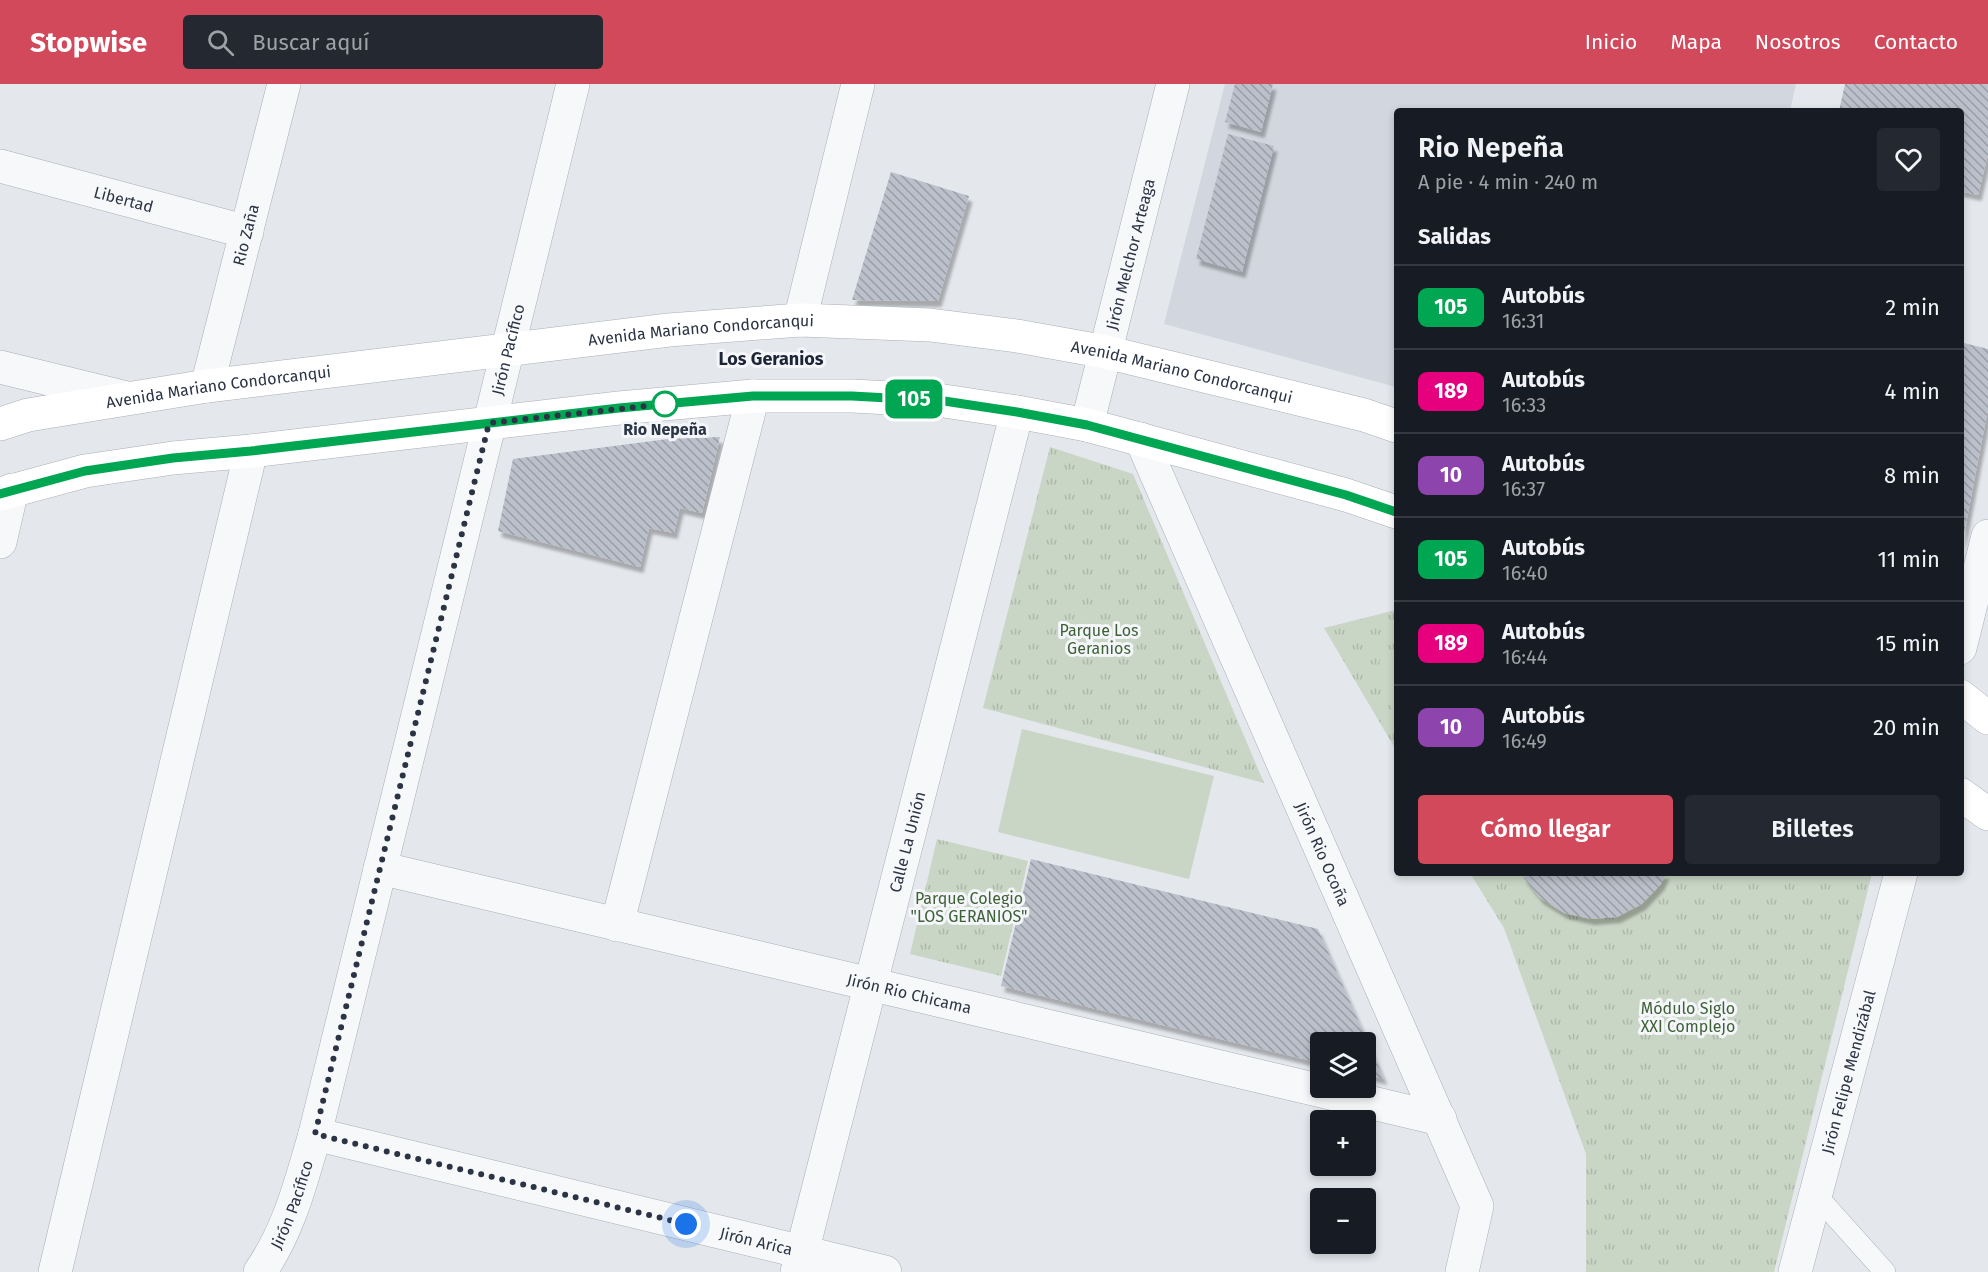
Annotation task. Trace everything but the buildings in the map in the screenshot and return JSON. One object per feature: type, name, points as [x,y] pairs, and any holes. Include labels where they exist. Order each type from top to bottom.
[{"type":"main road","name":"Avenida Mariano Condorcanqui","points":[[0,424],[28,415],[207,386],[669,330],[800,320],[930,325],[1017,336],[1106,352],[1364,415],[1394,425]]},
{"type":"main road","points":[[6,492],[85,471],[173,458],[619,408],[753,396],[852,396],[944,401],[1087,425],[1346,495],[1394,511]]},
{"type":"main road","points":[[1964,699],[1988,718]]},
{"type":"main road","points":[[1964,797],[1988,814]]},
{"type":"street","name":"Rio Zaña","points":[[207,386],[284,84]]},
{"type":"street","name":"Jirón Pacífico","points":[[260,1272],[275,1250],[298,1196],[315,1134],[573,84]]},
{"type":"street","points":[[800,320],[858,84]]},
{"type":"street","name":"Jirón Melchor Arteaga","points":[[1087,425],[1173,84]]},
{"type":"street","name":"Libertad","points":[[0,166],[246,232]]},
{"type":"street","points":[[0,367],[127,398]]},
{"type":"street","points":[[617,925],[753,396]]},
{"type":"street","name":"Calle La Unión","points":[[800,1262],[1017,412]]},
{"type":"street","name":"Jirón Rio Ocoña","points":[[1141,439],[1440,1119],[1476,1206],[1462,1272]]},
{"type":"street","points":[[55,1272],[251,451]]},
{"type":"street","points":[[0,542],[6,492]]},
{"type":"street","points":[[1964,632],[1988,536]]},
{"type":"street","name":"Jirón Rio Chicama","points":[[380,868],[1440,1119]]},
{"type":"street","name":"Jirón Felipe Mendizábal","points":[[1796,1272],[1900,876]]},
{"type":"street","name":"Jirón Arica","points":[[315,1134],[800,1262],[885,1272]]},
{"type":"lane","points":[[1816,1195],[1885,1272]]},
{"type":"shaded area","points":[[1225,84],[1796,84],[1791,108],[1394,108],[1394,386],[1164,324]]},
{"type":"green space","name":"Parque Los Geranios","points":[[1050,447],[1133,474],[1264,783],[983,708]]},
{"type":"green space","points":[[1394,610],[1394,747],[1324,628]]},
{"type":"green space","points":[[1394,657],[1394,716],[1379,661]]},
{"type":"green space","points":[[1022,729],[1214,776],[1189,879],[998,832]]},
{"type":"green space","name":"Parque Colegio \"LOS GERANIOS\"","points":[[937,839],[1028,861],[1001,976],[910,954]]},
{"type":"green space","name":"Módulo Siglo XXI Complejo","points":[[1472,876],[1871,876],[1774,1272],[1586,1272],[1586,1154],[1504,928]]},
{"type":"bus line","name":"105","points":[[0,494],[85,471],[173,458],[619,408],[753,396],[852,396],[944,401],[1087,425],[1346,495],[1394,511]]},
{"type":"place","name":"Rio Nepeña","points":[[665,404]]},
{"type":"district","name":"Los Geranios","points":[[771,359]]},
{"type":"route","points":[[665,404],[489,423],[315,1134],[686,1224]]}]
